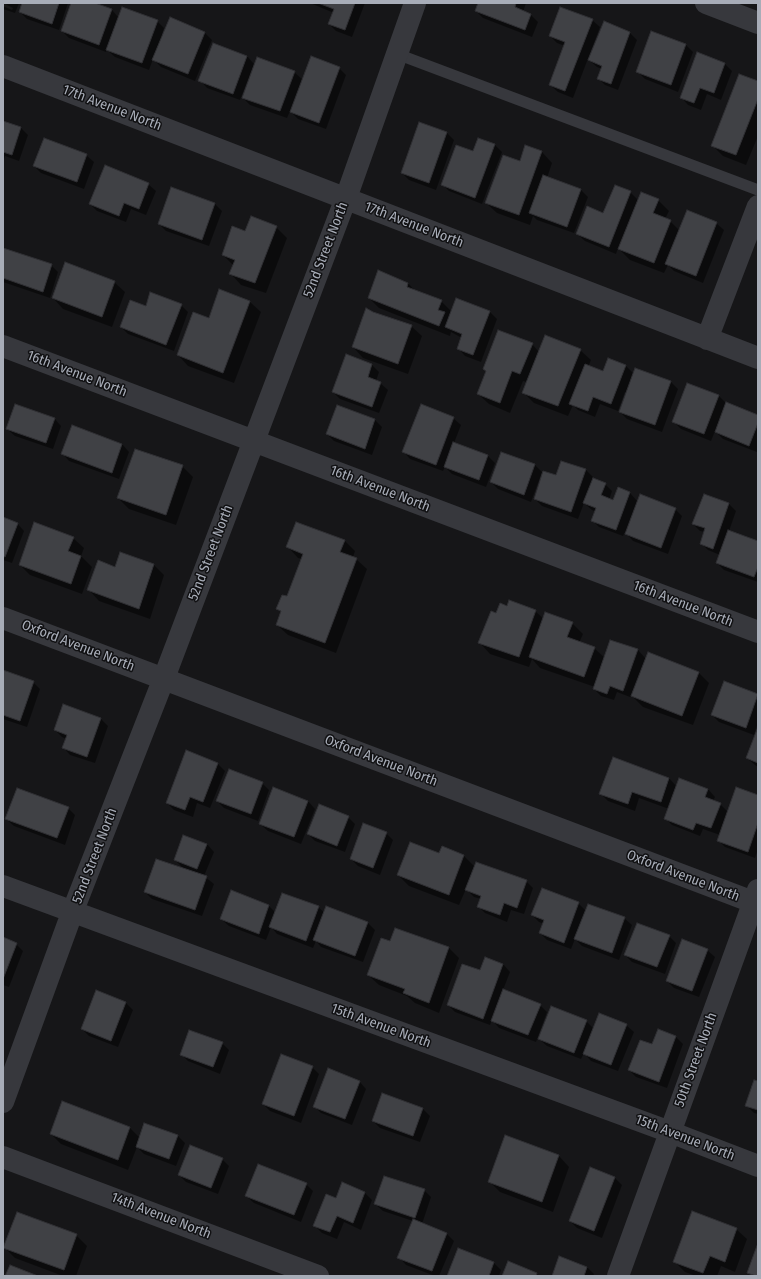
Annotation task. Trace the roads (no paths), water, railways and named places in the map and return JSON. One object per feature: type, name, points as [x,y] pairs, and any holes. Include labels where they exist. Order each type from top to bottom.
[{"type":"street","name":"52nd Street North","points":[[3,1102],[72,913],[164,678],[346,198],[415,3]]},
{"type":"street","points":[[706,3],[758,23]]},
{"type":"street","name":"17th Avenue North","points":[[3,66],[758,358]]},
{"type":"street","points":[[707,339],[758,206]]},
{"type":"street","name":"16th Avenue North","points":[[3,346],[758,632]]},
{"type":"street","name":"Oxford Avenue North","points":[[3,618],[756,899]]},
{"type":"street","name":"15th Avenue North","points":[[3,886],[72,913],[670,1132],[758,1166]]},
{"type":"street","name":"50th Street North","points":[[618,1276],[756,899]]},
{"type":"street","name":"14th Avenue North","points":[[3,1157],[318,1276]]},
{"type":"lane","points":[[397,54],[758,190]]}]
